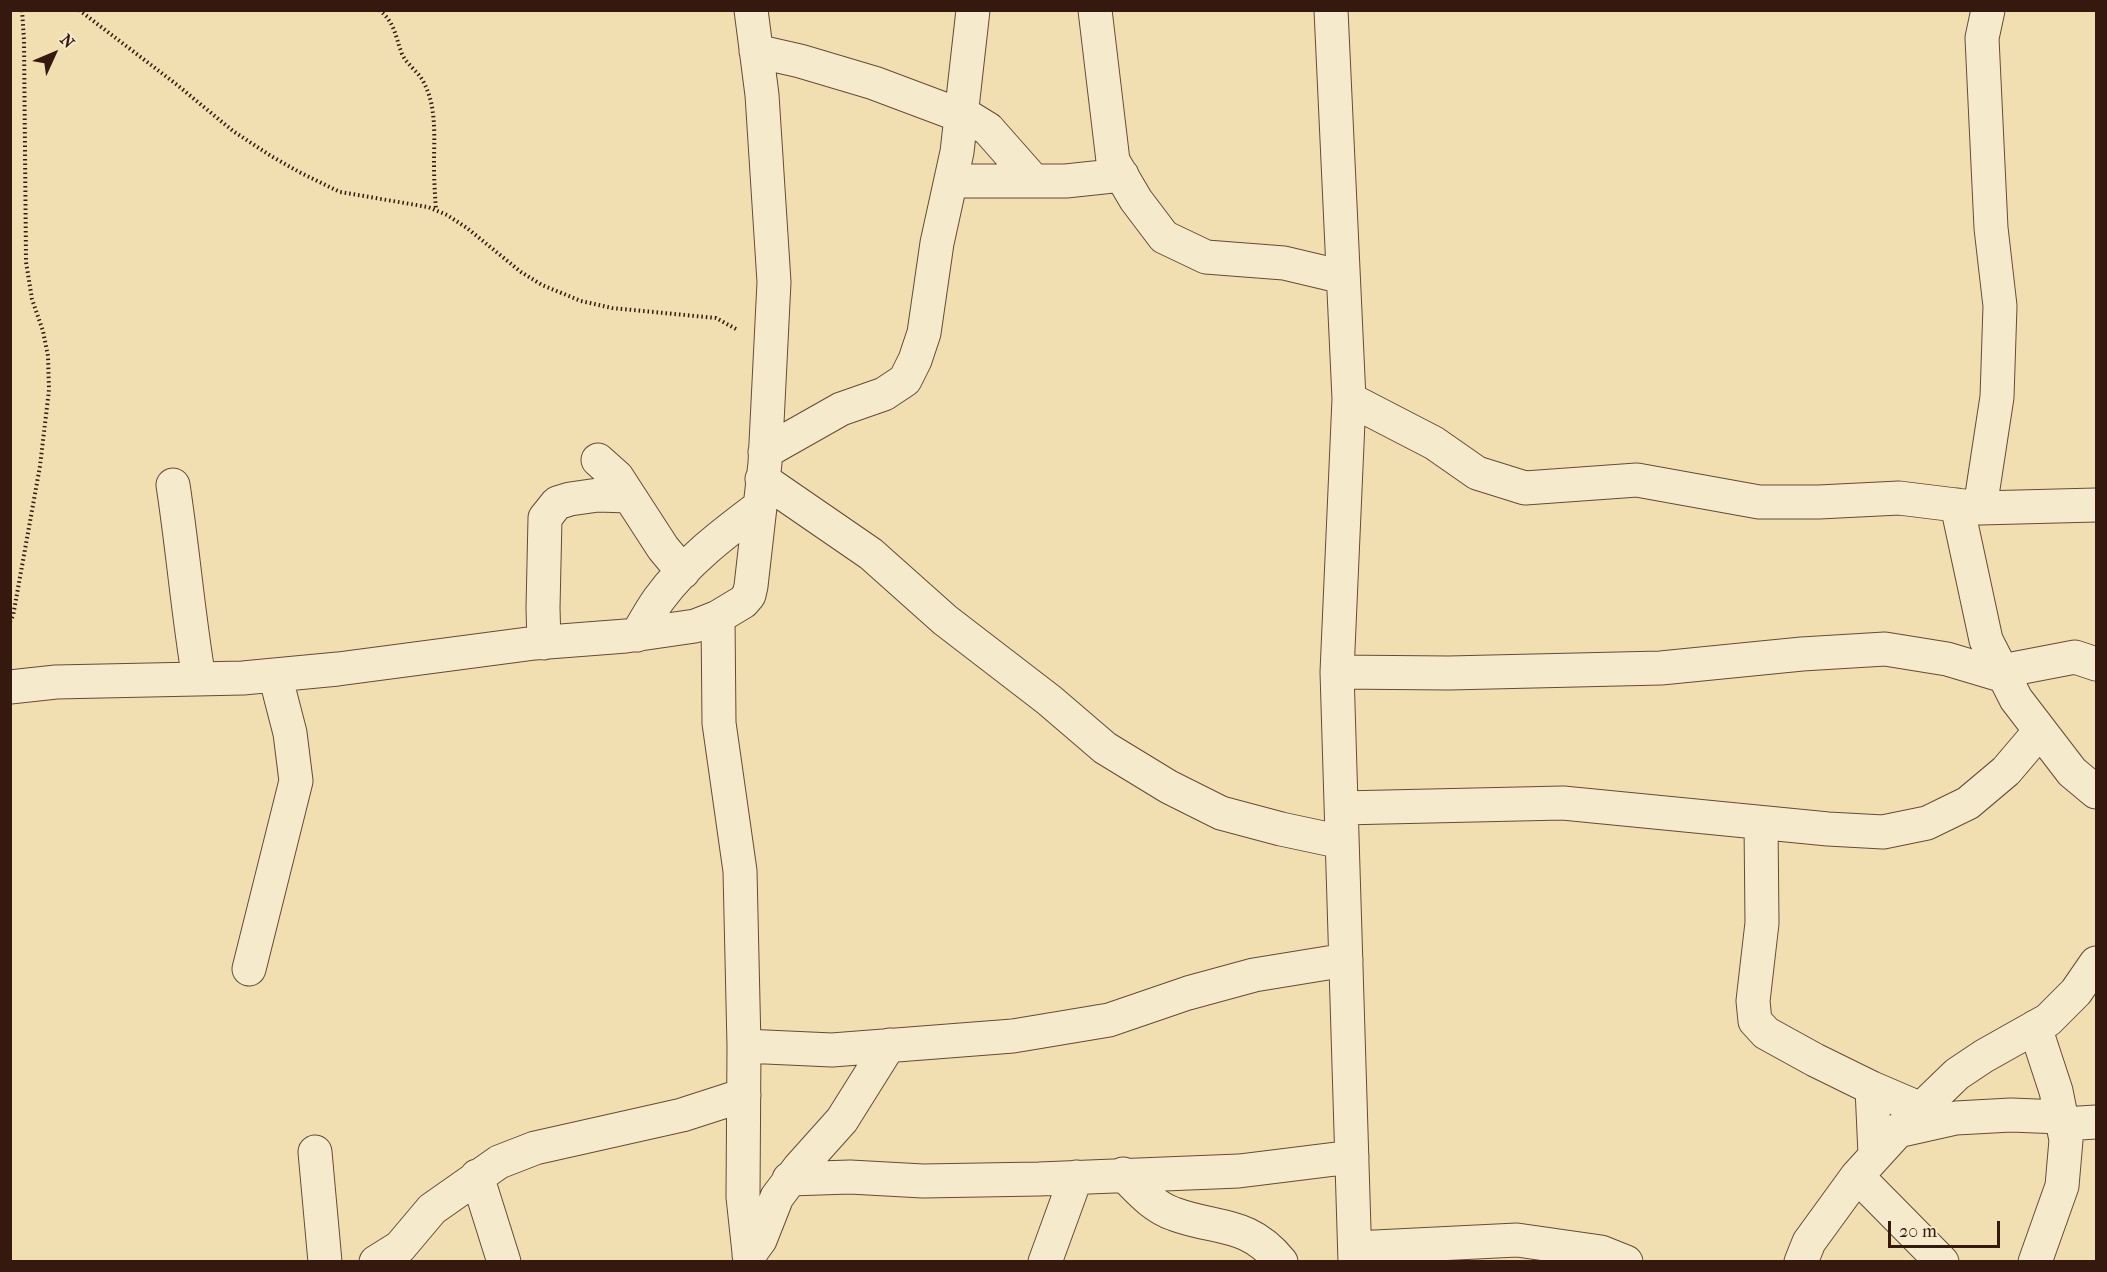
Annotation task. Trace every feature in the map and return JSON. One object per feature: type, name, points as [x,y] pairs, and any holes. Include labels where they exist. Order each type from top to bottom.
[{"type":"street","points":[[10,687],[56,682],[275,675],[544,643],[637,635],[695,626],[718,617],[743,602],[749,595],[762,480],[774,282],[762,95],[751,10]]},
{"type":"street","points":[[637,635],[659,599],[713,542],[762,480],[841,409],[884,394],[905,380],[924,333],[937,243],[957,152],[973,10]]},
{"type":"street","points":[[1095,10],[1113,161],[1136,200],[1164,237],[1206,257],[1284,263],[1343,277]]},
{"type":"street","points":[[1988,10],[1982,38],[1991,228],[2000,306],[1997,397],[1969,506],[1986,640],[2016,699],[2072,772],[2097,792]]},
{"type":"street","points":[[1324,12],[1343,277],[1349,399],[1337,672],[1355,1255],[1516,1240],[1601,1252],[1626,1262]]},
{"type":"street","points":[[756,51],[800,61],[874,83],[962,115],[988,129],[1033,180]]},
{"type":"street","points":[[951,181],[1066,181],[1122,175]]},
{"type":"street","points":[[1349,399],[1434,442],[1477,473],[1526,488],[1636,480],[1759,502],[1899,498],[1969,506],[2097,505]]},
{"type":"street","points":[[598,460],[617,477],[663,548],[683,572]]},
{"type":"street","points":[[762,480],[872,554],[945,620],[1048,700],[1105,748],[1169,787],[1221,813],[1342,842]]},
{"type":"street","points":[[173,485],[183,545],[189,617],[199,679]]},
{"type":"street","points":[[544,643],[545,518],[557,503],[570,499],[598,495],[628,495]]},
{"type":"street","points":[[718,617],[719,723],[740,871],[744,1047],[743,1197],[748,1259]]},
{"type":"street","points":[[1337,672],[1461,673],[1661,668],[1802,654],[1885,650],[1947,659],[2003,674],[2075,657],[2097,664]]},
{"type":"street","points":[[249,969],[296,781],[290,733],[275,675]]},
{"type":"street","points":[[1342,808],[1563,803],[1761,823],[1883,832],[1927,823],[1968,803],[2006,771],[2040,731]]},
{"type":"street","points":[[1761,823],[1761,923],[1753,1001],[1755,1021],[1766,1033],[1872,1088],[1910,1120],[2012,1115],[2062,1121],[2097,1122]]},
{"type":"street","points":[[744,1047],[832,1050],[1013,1036],[1109,1020],[1188,993],[1254,975],[1346,960]]},
{"type":"street","points":[[1801,1262],[1809,1242],[1866,1166],[1910,1120],[1957,1074],[2048,1020],[2076,993],[2097,963]]},
{"type":"street","points":[[2035,1027],[2056,1091],[2066,1140],[2062,1186],[2035,1262]]},
{"type":"street","points":[[748,1259],[760,1240],[777,1197],[789,1179],[842,1120],[890,1045]]},
{"type":"street","points":[[1872,1088],[1866,1166],[1942,1262]]},
{"type":"street","points":[[376,1262],[400,1247],[432,1209],[499,1162],[535,1148],[682,1115],[744,1095]]},
{"type":"street","points":[[315,1152],[325,1262]]},
{"type":"street","points":[[789,1179],[850,1177],[923,1181],[1239,1171],[1352,1157]]},
{"type":"street","points":[[1123,1174],[1151,1202],[1172,1214],[1249,1233],[1274,1253],[1281,1262]]},
{"type":"street","points":[[477,1176],[504,1262]]},
{"type":"street","points":[[1045,1262],[1076,1176]]},
{"type":"path","points":[[10,622],[40,466],[49,390],[48,356],[43,331],[32,299],[26,262],[22,10]]},
{"type":"path","points":[[79,10],[233,130],[301,173],[340,192],[428,207],[447,215],[467,228],[521,273],[542,285],[581,301],[612,308],[716,318],[770,348]]},
{"type":"path","points":[[379,10],[394,27],[402,54],[425,83],[430,98],[435,141],[436,210]]}]
